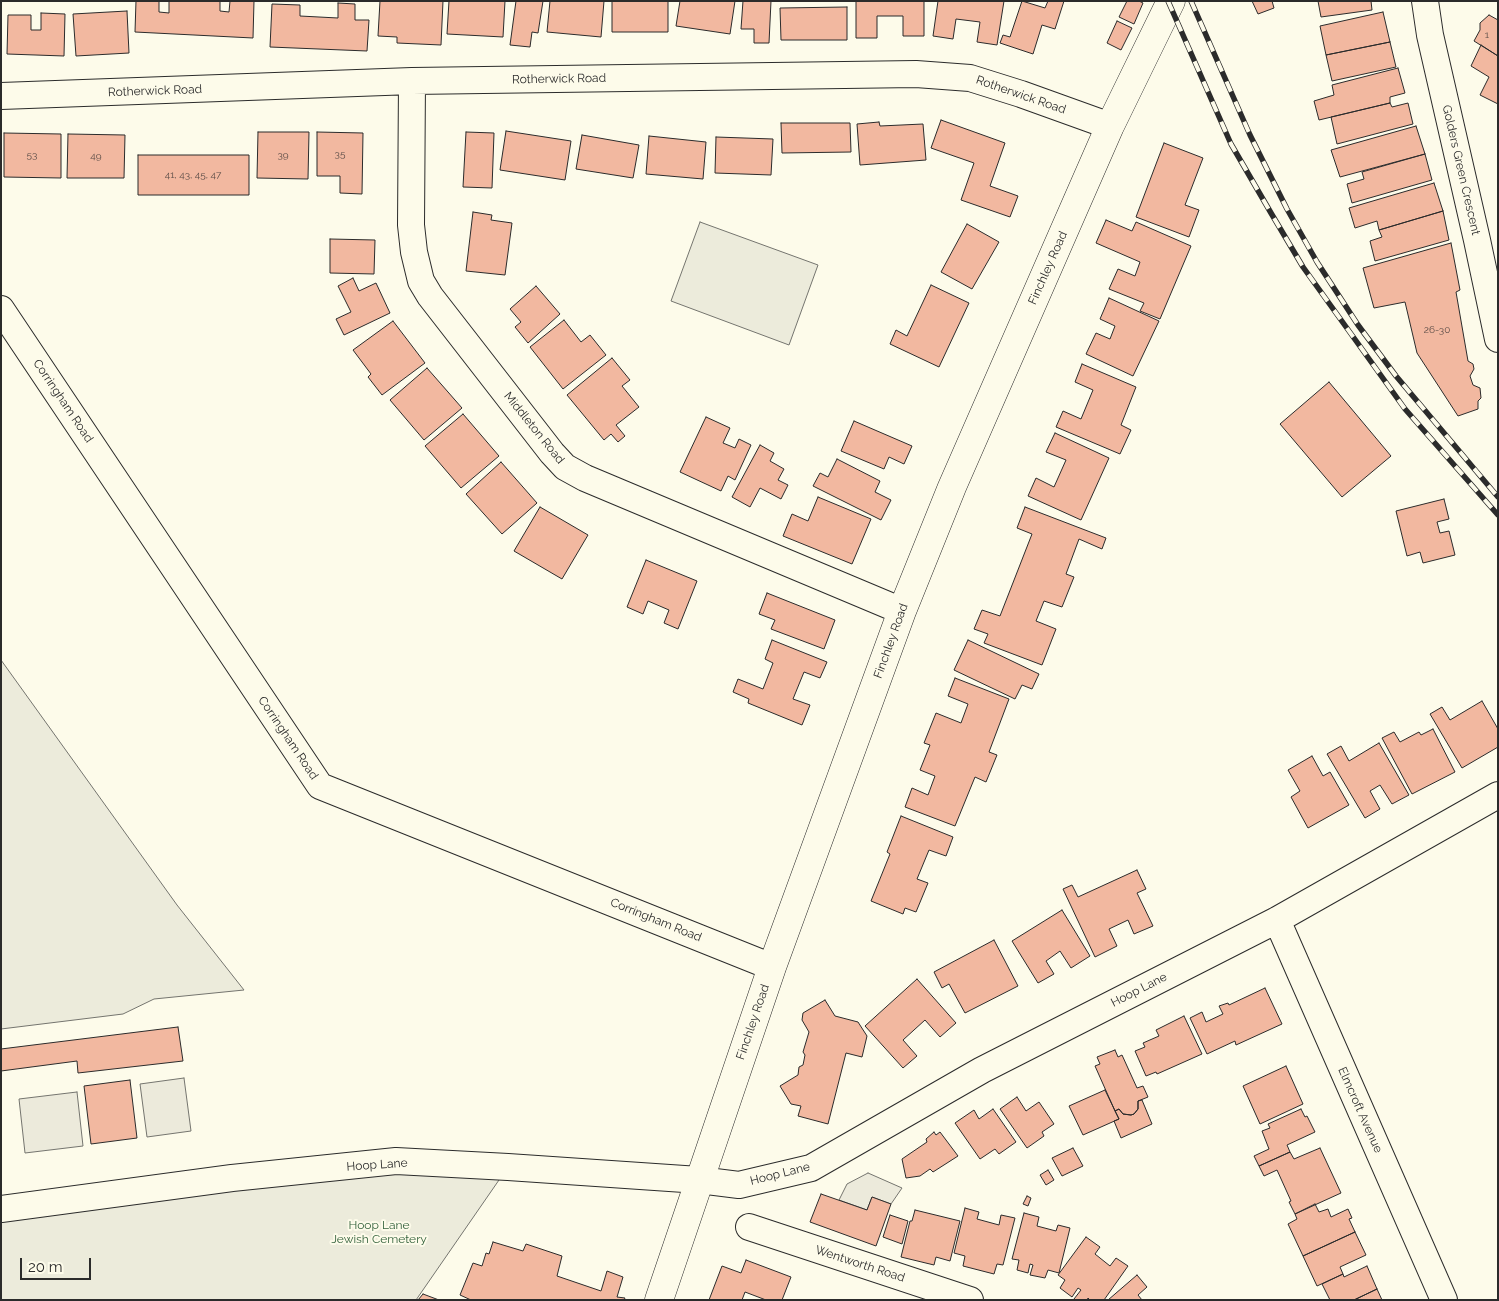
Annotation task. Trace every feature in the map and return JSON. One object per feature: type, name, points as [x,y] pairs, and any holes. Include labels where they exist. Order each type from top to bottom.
[{"type":"main road","name":"Finchley Road","points":[[659,1300],[772,967],[902,611],[952,487],[1110,126],[1171,1]]},
{"type":"street","name":"Golders Green Crescent","points":[[1425,1],[1430,35],[1498,339]]},
{"type":"street","name":"Rotherwick Road","points":[[1,96],[412,82],[916,74],[970,78],[1110,126]]},
{"type":"street","name":"Middleton Road","points":[[412,82],[411,225],[414,252],[421,280],[430,296],[552,453],[565,467],[585,478],[902,611]]},
{"type":"street","name":"Corringham Road","points":[[1,309],[320,786],[772,967]]},
{"type":"street","name":"Hoop Lane","points":[[1,1209],[232,1178],[396,1162],[508,1167],[699,1180],[739,1185],[811,1168],[982,1070],[1277,920],[1498,795]]},
{"type":"street","name":"Elmcroft Avenue","points":[[1277,920],[1444,1300]]},
{"type":"street","name":"Wentworth Road","points":[[749,1227],[970,1300]]},
{"type":"green space","points":[[700,222],[818,265],[789,345],[671,301]]},
{"type":"green space","points":[[1,660],[177,905],[244,990],[154,999],[123,1014],[1,1029]]},
{"type":"green space","name":"Hoop Lane Jewish Cemetery","points":[[508,1167],[416,1300],[1,1300],[1,1209],[232,1178]]},
{"type":"shaded area","points":[[184,1078],[191,1131],[147,1137],[140,1084]]},
{"type":"shaded area","points":[[77,1092],[83,1146],[25,1153],[19,1099]]},
{"type":"shaded area","points":[[868,1173],[902,1188],[891,1204],[872,1197],[867,1210],[839,1200],[847,1184]]},
{"type":"building","points":[[136,1],[159,1],[159,12],[169,13],[169,1],[220,1],[220,11],[229,12],[230,1],[254,1],[253,38],[135,32]]},
{"type":"building","points":[[380,1],[443,1],[441,45],[397,43],[397,37],[378,36]]},
{"type":"building","points":[[449,1],[505,1],[503,37],[447,34]]},
{"type":"building","points":[[516,1],[543,1],[538,33],[532,32],[530,47],[510,45]]},
{"type":"building","points":[[550,1],[604,1],[601,37],[547,32]]},
{"type":"building","points":[[612,1],[668,1],[668,32],[612,32]]},
{"type":"building","points":[[680,1],[735,1],[730,34],[676,26]]},
{"type":"building","points":[[743,1],[771,1],[769,43],[754,43],[754,29],[741,29]]},
{"type":"building","points":[[856,1],[924,1],[924,36],[903,36],[903,16],[877,16],[877,38],[856,38]]},
{"type":"building","points":[[938,1],[1004,1],[997,45],[977,42],[980,22],[956,19],[953,39],[933,36]]},
{"type":"building","points":[[1022,1],[1045,8],[1048,1],[1064,1],[1055,29],[1042,25],[1033,54],[1000,43],[1003,35],[1010,37]]},
{"type":"building","points":[[1127,1],[1143,3],[1134,24],[1119,17]]},
{"type":"building","points":[[1252,1],[1272,1],[1274,8],[1258,14]]},
{"type":"building","points":[[1318,1],[1371,1],[1372,10],[1321,17]]},
{"type":"building","points":[[338,3],[355,4],[355,20],[369,20],[367,51],[270,47],[272,4],[300,5],[300,16],[338,18]]},
{"type":"building","points":[[847,7],[847,40],[781,40],[780,8]]},
{"type":"building","points":[[127,11],[129,53],[76,56],[73,14]]},
{"type":"building","points":[[1383,12],[1390,42],[1326,55],[1320,26]]},
{"type":"building","points":[[41,13],[65,14],[64,56],[7,54],[8,15],[31,15],[31,30],[41,30]]},
{"type":"building","points":[[1489,15],[1498,20],[1498,56],[1474,41],[1480,30],[1480,23]]},
{"type":"building","points":[[1117,21],[1132,28],[1121,50],[1107,43]]},
{"type":"building","points":[[1390,42],[1396,67],[1332,81],[1326,55]]},
{"type":"building","points":[[1481,45],[1498,56],[1498,104],[1480,95],[1489,77],[1471,66]]},
{"type":"building","points":[[1398,68],[1405,93],[1390,97],[1390,103],[1319,120],[1314,101],[1334,95],[1332,85]]},
{"type":"building","points":[[1390,103],[1392,107],[1408,103],[1413,124],[1337,144],[1331,117]]},
{"type":"building","points":[[941,120],[1005,143],[990,186],[1018,196],[1010,217],[961,200],[974,163],[931,148]]},
{"type":"building","points":[[879,122],[880,126],[923,124],[926,160],[860,165],[857,124]]},
{"type":"building","points":[[781,123],[850,123],[851,152],[782,153]]},
{"type":"building","points":[[1416,126],[1425,154],[1340,177],[1331,150]]},
{"type":"building","points":[[506,131],[571,141],[565,180],[500,170]]},
{"type":"building","points":[[258,132],[309,132],[308,179],[257,178]]},
{"type":"building","points":[[317,132],[363,133],[362,194],[340,193],[340,176],[317,176]]},
{"type":"building","points":[[466,132],[494,133],[492,188],[463,187]]},
{"type":"building","points":[[4,133],[61,134],[61,178],[4,177]]},
{"type":"building","points":[[68,134],[125,135],[124,178],[67,178]]},
{"type":"building","points":[[582,135],[639,145],[633,178],[576,169]]},
{"type":"building","points":[[649,136],[706,142],[703,179],[646,174]]},
{"type":"building","points":[[716,137],[773,139],[771,175],[715,173]]},
{"type":"building","points":[[1164,143],[1203,158],[1185,205],[1199,210],[1189,237],[1136,217]]},
{"type":"building","points":[[1425,154],[1432,180],[1352,203],[1347,184],[1364,179],[1362,172]]},
{"type":"building","points":[[138,155],[249,155],[249,195],[138,195]]},
{"type":"building","points":[[1434,183],[1443,211],[1379,230],[1377,221],[1355,228],[1349,208]]},
{"type":"building","points":[[1443,211],[1449,240],[1375,261],[1370,241],[1382,237],[1379,230]]},
{"type":"building","points":[[473,212],[492,215],[491,220],[512,223],[505,275],[466,271]]},
{"type":"building","points":[[1106,220],[1132,231],[1136,222],[1191,246],[1160,319],[1140,311],[1144,303],[1109,289],[1118,269],[1135,276],[1140,262],[1096,243]]},
{"type":"building","points":[[967,224],[999,242],[972,289],[941,272]]},
{"type":"building","points":[[330,239],[375,240],[374,274],[330,273]]},
{"type":"building","points":[[1451,243],[1460,290],[1456,292],[1468,361],[1473,364],[1474,369],[1470,376],[1473,385],[1480,388],[1481,398],[1478,401],[1478,409],[1458,416],[1417,353],[1405,302],[1374,308],[1363,268]]},
{"type":"building","points":[[353,278],[359,291],[376,283],[390,313],[344,335],[336,319],[351,312],[338,286]]},
{"type":"building","points":[[931,285],[969,303],[939,367],[890,344],[896,330],[907,336]]},
{"type":"building","points":[[536,286],[560,314],[528,343],[515,327],[521,322],[510,309]]},
{"type":"building","points":[[1109,298],[1159,321],[1133,376],[1086,354],[1096,333],[1110,339],[1115,326],[1100,319]]},
{"type":"building","points":[[564,320],[581,342],[590,335],[606,355],[563,389],[530,347]]},
{"type":"building","points":[[393,321],[425,363],[382,395],[368,377],[371,374],[353,350]]},
{"type":"building","points":[[612,358],[630,380],[622,386],[639,407],[616,425],[625,436],[618,442],[611,434],[604,440],[567,395]]},
{"type":"building","points":[[1082,364],[1136,387],[1121,425],[1131,430],[1120,454],[1056,427],[1063,411],[1081,419],[1093,390],[1075,382]]},
{"type":"building","points":[[427,368],[462,408],[424,440],[390,400]]},
{"type":"building","points":[[1329,382],[1391,456],[1342,497],[1280,424]]},
{"type":"building","points":[[463,414],[499,456],[461,488],[425,446]]},
{"type":"building","points":[[706,417],[730,428],[723,443],[735,448],[739,439],[751,445],[735,480],[728,476],[721,491],[680,472]]},
{"type":"building","points":[[854,421],[912,446],[904,464],[889,457],[884,469],[841,451]]},
{"type":"building","points":[[1055,433],[1109,458],[1081,520],[1028,496],[1036,478],[1054,487],[1066,460],[1046,452]]},
{"type":"building","points":[[760,445],[774,453],[770,461],[784,469],[778,480],[788,485],[781,499],[760,488],[750,507],[732,497]]},
{"type":"building","points":[[837,459],[880,481],[875,492],[891,500],[881,520],[813,486],[820,473],[828,477]]},
{"type":"building","points":[[501,462],[537,503],[502,534],[466,494]]},
{"type":"building","points":[[818,497],[871,519],[852,564],[783,536],[792,514],[808,521]]},
{"type":"building","points":[[1444,499],[1449,519],[1437,522],[1440,533],[1449,531],[1455,555],[1423,563],[1420,552],[1407,556],[1396,511]]},
{"type":"building","points":[[540,507],[588,535],[562,579],[514,551]]},
{"type":"building","points":[[1025,507],[1106,538],[1102,549],[1079,539],[1066,574],[1074,577],[1062,607],[1044,601],[1036,621],[1056,629],[1042,665],[984,643],[988,634],[974,629],[982,610],[1000,616],[1032,534],[1017,528]]},
{"type":"building","points":[[646,560],[697,581],[678,629],[664,623],[669,610],[648,601],[643,614],[627,607]]},
{"type":"building","points":[[767,593],[835,620],[824,649],[771,629],[775,620],[759,614]]},
{"type":"building","points":[[772,640],[827,662],[820,678],[804,672],[793,699],[810,705],[802,725],[748,703],[749,699],[733,692],[738,679],[763,689],[773,663],[765,659]]},
{"type":"building","points":[[968,640],[1039,674],[1032,689],[1022,685],[1015,699],[954,670]]},
{"type":"building","points":[[955,678],[1009,699],[989,752],[997,755],[986,782],[975,777],[955,826],[905,807],[912,788],[928,795],[935,776],[920,770],[930,745],[924,743],[936,713],[961,723],[968,704],[948,696]]},
{"type":"building","points":[[1482,701],[1498,729],[1498,747],[1462,768],[1430,714],[1442,707],[1450,720]]},
{"type":"building","points":[[1433,729],[1455,772],[1412,794],[1382,738],[1394,732],[1400,742],[1419,732],[1421,735]]},
{"type":"building","points":[[1379,743],[1409,795],[1392,804],[1380,785],[1370,791],[1380,809],[1365,818],[1327,754],[1341,746],[1349,761]]},
{"type":"building","points":[[1312,756],[1323,776],[1330,772],[1349,805],[1308,828],[1291,797],[1300,791],[1288,770]]},
{"type":"building","points":[[901,816],[953,837],[946,856],[929,850],[917,879],[928,883],[916,912],[905,908],[903,914],[871,901],[890,854],[887,852]]},
{"type":"building","points":[[1137,870],[1146,889],[1137,893],[1153,926],[1134,934],[1128,920],[1109,929],[1117,946],[1095,957],[1063,889],[1072,885],[1078,897]]},
{"type":"building","points":[[1062,910],[1090,956],[1071,968],[1060,951],[1046,961],[1054,974],[1038,983],[1012,941]]},
{"type":"building","points":[[994,940],[1018,986],[965,1013],[949,984],[942,988],[934,972]]},
{"type":"building","points":[[917,979],[956,1023],[940,1037],[925,1020],[903,1040],[917,1056],[903,1068],[865,1026]]},
{"type":"building","points":[[1265,988],[1282,1024],[1236,1045],[1235,1041],[1207,1054],[1190,1018],[1202,1012],[1206,1022],[1223,1014],[1219,1006],[1228,1003],[1229,1005]]},
{"type":"building","points":[[825,1000],[835,1016],[858,1022],[867,1036],[862,1057],[846,1053],[828,1124],[798,1116],[801,1106],[791,1104],[780,1086],[798,1075],[799,1067],[803,1065],[805,1055],[803,1052],[809,1032],[802,1020],[803,1013]]},
{"type":"building","points":[[1184,1016],[1202,1054],[1157,1074],[1156,1072],[1146,1076],[1135,1051],[1145,1047],[1143,1043],[1159,1036],[1156,1030]]},
{"type":"building","points":[[178,1027],[183,1061],[78,1073],[77,1061],[1,1071],[1,1049]]},
{"type":"building","points":[[1115,1050],[1118,1057],[1122,1055],[1137,1088],[1143,1086],[1148,1097],[1138,1101],[1138,1109],[1131,1115],[1123,1114],[1119,1109],[1115,1111],[1095,1066],[1100,1064],[1097,1057]]},
{"type":"building","points":[[1286,1066],[1303,1104],[1260,1124],[1243,1086]]},
{"type":"building","points":[[130,1080],[137,1138],[91,1144],[84,1086]]},
{"type":"building","points":[[1105,1090],[1119,1119],[1083,1135],[1069,1106]]},
{"type":"building","points":[[1017,1097],[1026,1111],[1039,1102],[1054,1124],[1042,1132],[1044,1136],[1027,1148],[1000,1109]]},
{"type":"building","points":[[1142,1100],[1152,1124],[1121,1138],[1114,1121],[1119,1119],[1115,1111],[1119,1109],[1123,1114],[1134,1114],[1138,1109],[1138,1101]]},
{"type":"building","points":[[993,1109],[1016,1142],[999,1154],[995,1149],[980,1159],[955,1123],[974,1110],[979,1119]]},
{"type":"building","points":[[1301,1109],[1315,1132],[1287,1145],[1290,1152],[1259,1166],[1254,1156],[1269,1149],[1262,1131],[1270,1128],[1268,1124]]},
{"type":"building","points":[[934,1132],[936,1135],[940,1132],[958,1156],[933,1172],[930,1169],[920,1176],[906,1178],[902,1159],[927,1142],[926,1139]]},
{"type":"building","points":[[1073,1148],[1083,1166],[1062,1176],[1052,1158]]},
{"type":"building","points":[[1320,1148],[1341,1193],[1295,1214],[1277,1170],[1264,1176],[1259,1166],[1290,1152],[1294,1159]]},
{"type":"building","points":[[1048,1170],[1054,1180],[1046,1185],[1040,1175]]},
{"type":"building","points":[[821,1194],[867,1210],[872,1197],[891,1204],[876,1246],[810,1222]]},
{"type":"building","points":[[1027,1196],[1031,1198],[1028,1206],[1023,1204]]},
{"type":"building","points":[[1315,1204],[1319,1212],[1328,1209],[1331,1217],[1348,1209],[1352,1218],[1349,1219],[1355,1232],[1303,1256],[1288,1224],[1297,1219],[1295,1214]]},
{"type":"building","points":[[965,1208],[979,1212],[977,1219],[999,1225],[1001,1215],[1015,1218],[1003,1265],[997,1264],[994,1274],[963,1266],[965,1256],[954,1253]]},
{"type":"building","points":[[915,1210],[960,1221],[950,1261],[936,1257],[934,1265],[901,1257],[910,1221],[912,1221]]},
{"type":"building","points":[[1024,1213],[1039,1217],[1037,1226],[1056,1231],[1058,1225],[1070,1228],[1059,1273],[1048,1270],[1045,1278],[1030,1275],[1033,1265],[1030,1264],[1028,1273],[1017,1270],[1019,1260],[1012,1259]]},
{"type":"building","points":[[890,1215],[908,1221],[902,1244],[883,1237]]},
{"type":"building","points":[[1355,1232],[1366,1255],[1340,1267],[1343,1274],[1317,1286],[1303,1256]]},
{"type":"building","points":[[1086,1237],[1100,1247],[1095,1254],[1110,1266],[1116,1258],[1128,1266],[1104,1300],[1090,1300],[1088,1298],[1087,1300],[1075,1300],[1081,1290],[1078,1288],[1072,1297],[1060,1288],[1065,1280],[1058,1275]]},
{"type":"building","points":[[493,1242],[523,1251],[526,1244],[562,1256],[557,1276],[601,1291],[607,1271],[623,1277],[617,1297],[625,1298],[624,1300],[471,1300],[460,1295],[473,1263],[482,1266],[486,1253],[489,1254]]},
{"type":"building","points":[[746,1260],[791,1277],[782,1300],[766,1300],[745,1292],[742,1300],[709,1300],[722,1266],[741,1273]]},
{"type":"building","points":[[1367,1266],[1377,1289],[1354,1300],[1330,1300],[1322,1284],[1343,1274],[1344,1277]]},
{"type":"building","points":[[1137,1275],[1147,1287],[1138,1295],[1142,1300],[1108,1300]]},
{"type":"building","points":[[1377,1289],[1382,1300],[1354,1300]]},
{"type":"building","points":[[423,1294],[439,1300],[418,1300]]},
{"type":"railway","points":[[1168,1],[1231,144],[1303,267],[1405,409],[1498,515]]},
{"type":"railway","points":[[1191,1],[1250,135],[1287,209],[1317,262],[1358,325],[1396,376],[1498,497]]}]
